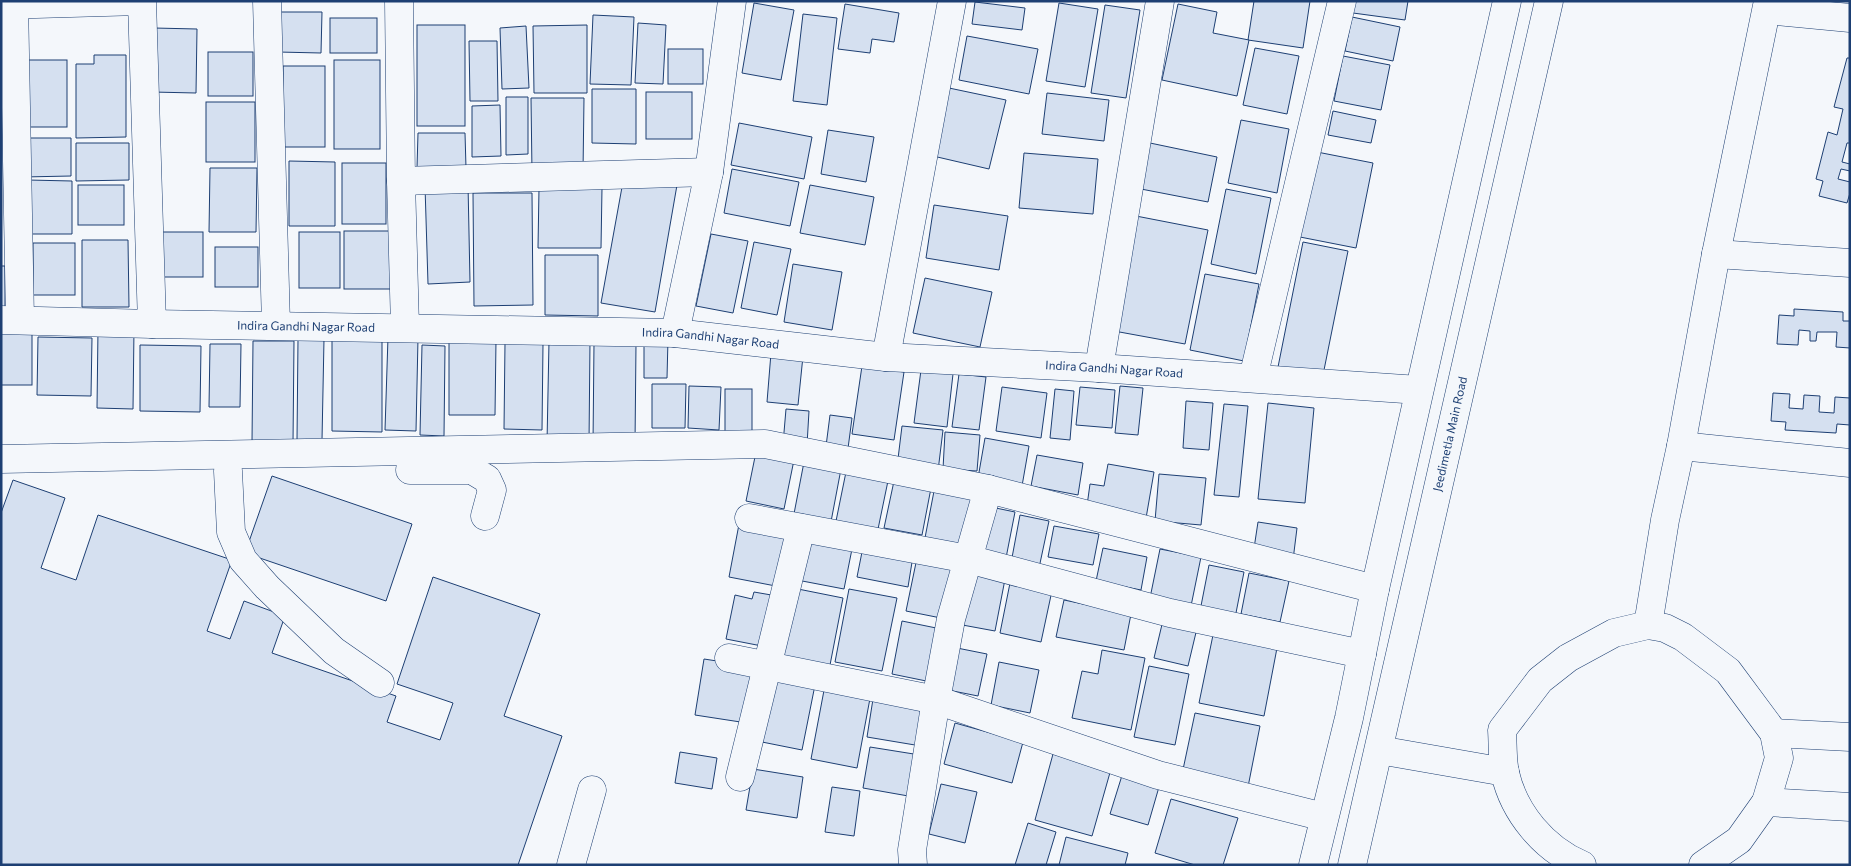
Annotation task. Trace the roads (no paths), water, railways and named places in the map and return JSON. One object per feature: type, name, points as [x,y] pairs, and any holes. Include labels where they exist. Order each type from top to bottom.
[{"type":"street","points":[[11,320],[10,4],[141,1],[152,324]]},
{"type":"street","points":[[267,1],[276,326]]},
{"type":"street","points":[[399,1],[404,327]]},
{"type":"street","points":[[675,333],[709,172],[732,1]]},
{"type":"street","points":[[886,358],[952,1]]},
{"type":"street","points":[[1099,368],[1160,1]]},
{"type":"street","points":[[1253,378],[1342,1]]},
{"type":"street","points":[[1313,865],[1349,718],[1375,589],[1507,1]]},
{"type":"street","name":"Jeedimetla Main Road","points":[[1352,865],[1549,1]]},
{"type":"street","points":[[1648,625],[1665,520],[1681,446],[1716,254],[1768,6],[1850,18]]},
{"type":"street","points":[[401,181],[709,172]]},
{"type":"street","points":[[1458,217],[1496,232]]},
{"type":"street","points":[[1716,254],[1850,263]]},
{"type":"street","name":"Indira Gandhi Nagar Road","points":[[11,320],[675,333],[886,358],[1099,368],[1419,390]]},
{"type":"street","points":[[1,459],[765,444],[988,489],[1375,589]]},
{"type":"street","points":[[1681,446],[1850,463]]},
{"type":"street","points":[[1,473],[472,470],[487,479],[492,490],[485,516]]},
{"type":"street","points":[[228,471],[231,532],[243,560],[267,587],[334,651],[380,683]]},
{"type":"street","points":[[913,865],[912,850],[951,619],[988,489]]},
{"type":"street","points":[[749,518],[968,559],[1170,613],[1362,654]]},
{"type":"street","points":[[740,778],[802,528]]},
{"type":"street","points":[[1571,863],[1539,836],[1518,807],[1505,772],[1502,730],[1540,680],[1568,658],[1614,633],[1648,625],[1665,628],[1683,637],[1728,671],[1774,733],[1779,758],[1766,802],[1739,840],[1703,865]]},
{"type":"street","points":[[729,658],[936,700],[1158,775],[1324,817]]},
{"type":"street","points":[[1774,733],[1850,737]]},
{"type":"street","points":[[1379,750],[1505,772]]},
{"type":"street","points":[[571,865],[592,790]]},
{"type":"street","points":[[1766,802],[1850,807]]}]
